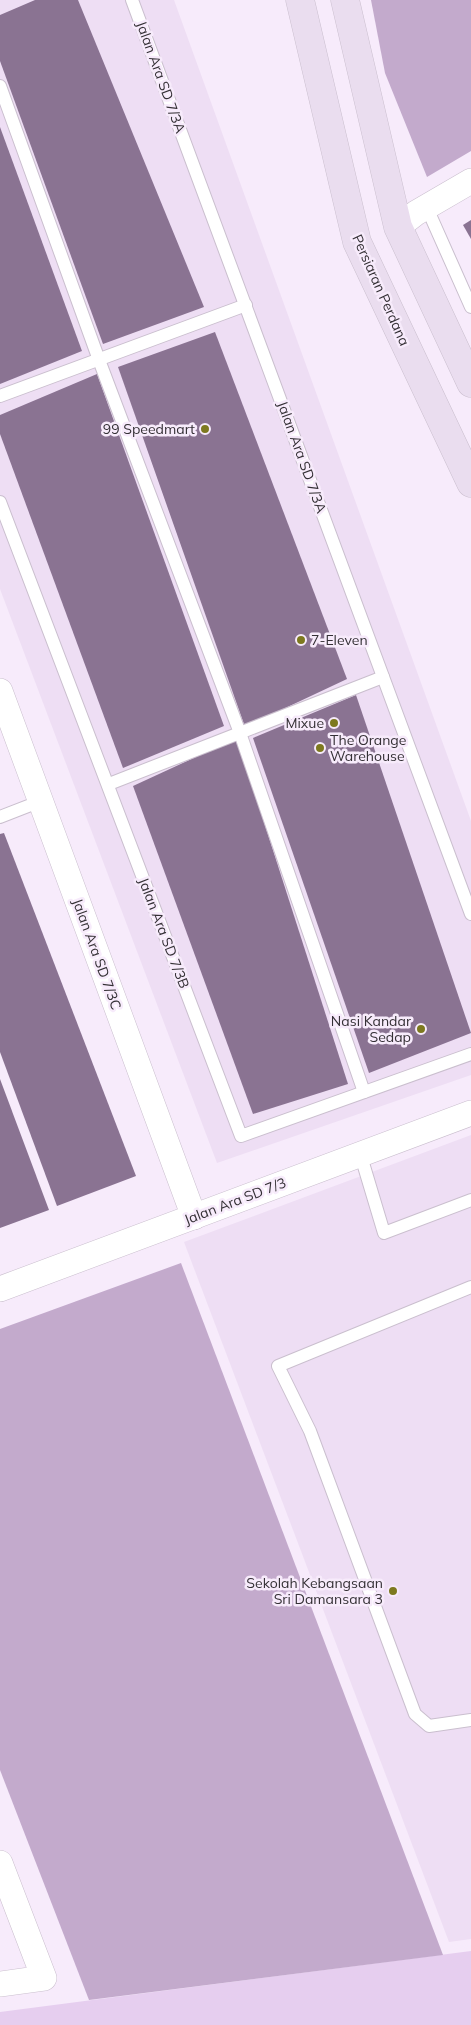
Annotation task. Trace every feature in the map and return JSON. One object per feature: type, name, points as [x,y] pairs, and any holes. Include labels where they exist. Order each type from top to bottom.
[{"type":"main road","name":"Persiaran Perdana","points":[[300,0],[357,242],[471,483]]},
{"type":"main road","points":[[345,0],[398,228],[471,383]]},
{"type":"street","points":[[398,228],[416,213],[471,181]]},
{"type":"street","name":"Jalan Ara SD 7/3C","points":[[0,691],[194,1217]]},
{"type":"street","name":"Jalan Ara SD 7/3","points":[[0,1289],[471,1113]]},
{"type":"street","points":[[0,1863],[44,1978],[0,1984]]},
{"type":"lane","name":"Jalan Ara SD 7/3A","points":[[132,0],[471,914]]},
{"type":"lane","points":[[0,86],[99,360],[240,733],[364,1092]]},
{"type":"lane","points":[[427,208],[471,308]]},
{"type":"lane","points":[[0,396],[246,305]]},
{"type":"lane","name":"Jalan Ara SD 7/3B","points":[[0,502],[109,784],[241,1136],[471,1054]]},
{"type":"lane","points":[[109,784],[383,677]]},
{"type":"lane","points":[[0,817],[40,801]]},
{"type":"lane","points":[[360,1153],[384,1233],[471,1200]]},
{"type":"lane","points":[[471,1287],[278,1366],[310,1431],[415,1714],[429,1726],[471,1720]]},
{"type":"shaded area","points":[[0,0],[174,0],[471,821],[471,1075],[217,1163],[0,589]]},
{"type":"shaded area","points":[[371,0],[471,0],[471,151],[427,177],[385,73]]},
{"type":"shaded area","name":"Sekolah Kebangsaan Sri Damansara 3","points":[[471,1135],[471,1939],[449,1942],[184,1242]]},
{"type":"shaded area","points":[[181,1263],[443,1955],[89,2000],[0,1770],[0,1329]]},
{"type":"shaded area","points":[[471,1951],[471,2025],[0,2025],[0,2012]]},
{"type":"building","points":[[35,0],[78,0],[204,307],[103,344],[0,61],[0,15]]},
{"type":"building","points":[[0,127],[82,351],[0,384]]},
{"type":"building","points":[[471,220],[471,239],[463,225]]},
{"type":"building","points":[[215,332],[347,679],[245,727],[118,367]]},
{"type":"building","points":[[97,374],[224,726],[123,768],[0,434],[0,415]]},
{"type":"building","points":[[356,695],[471,1033],[369,1073],[253,738]]},
{"type":"building","points":[[237,738],[348,1084],[253,1114],[133,786]]},
{"type":"building","points":[[4,833],[136,1176],[57,1206],[0,1052],[0,834]]},
{"type":"building","points":[[0,1079],[49,1210],[0,1228]]},
{"type":"place","name":"99 Speedmart","points":[[205,429]]},
{"type":"place","name":"7-Eleven","points":[[301,640]]},
{"type":"place","name":"Mixue","points":[[334,723]]},
{"type":"place","name":"The Orange Warehouse","points":[[320,748]]},
{"type":"place","name":"Nasi Kandar Sedap","points":[[421,1029]]},
{"type":"place","name":"Sekolah Kebangsaan Sri Damansara 3","points":[[393,1591]]}]
